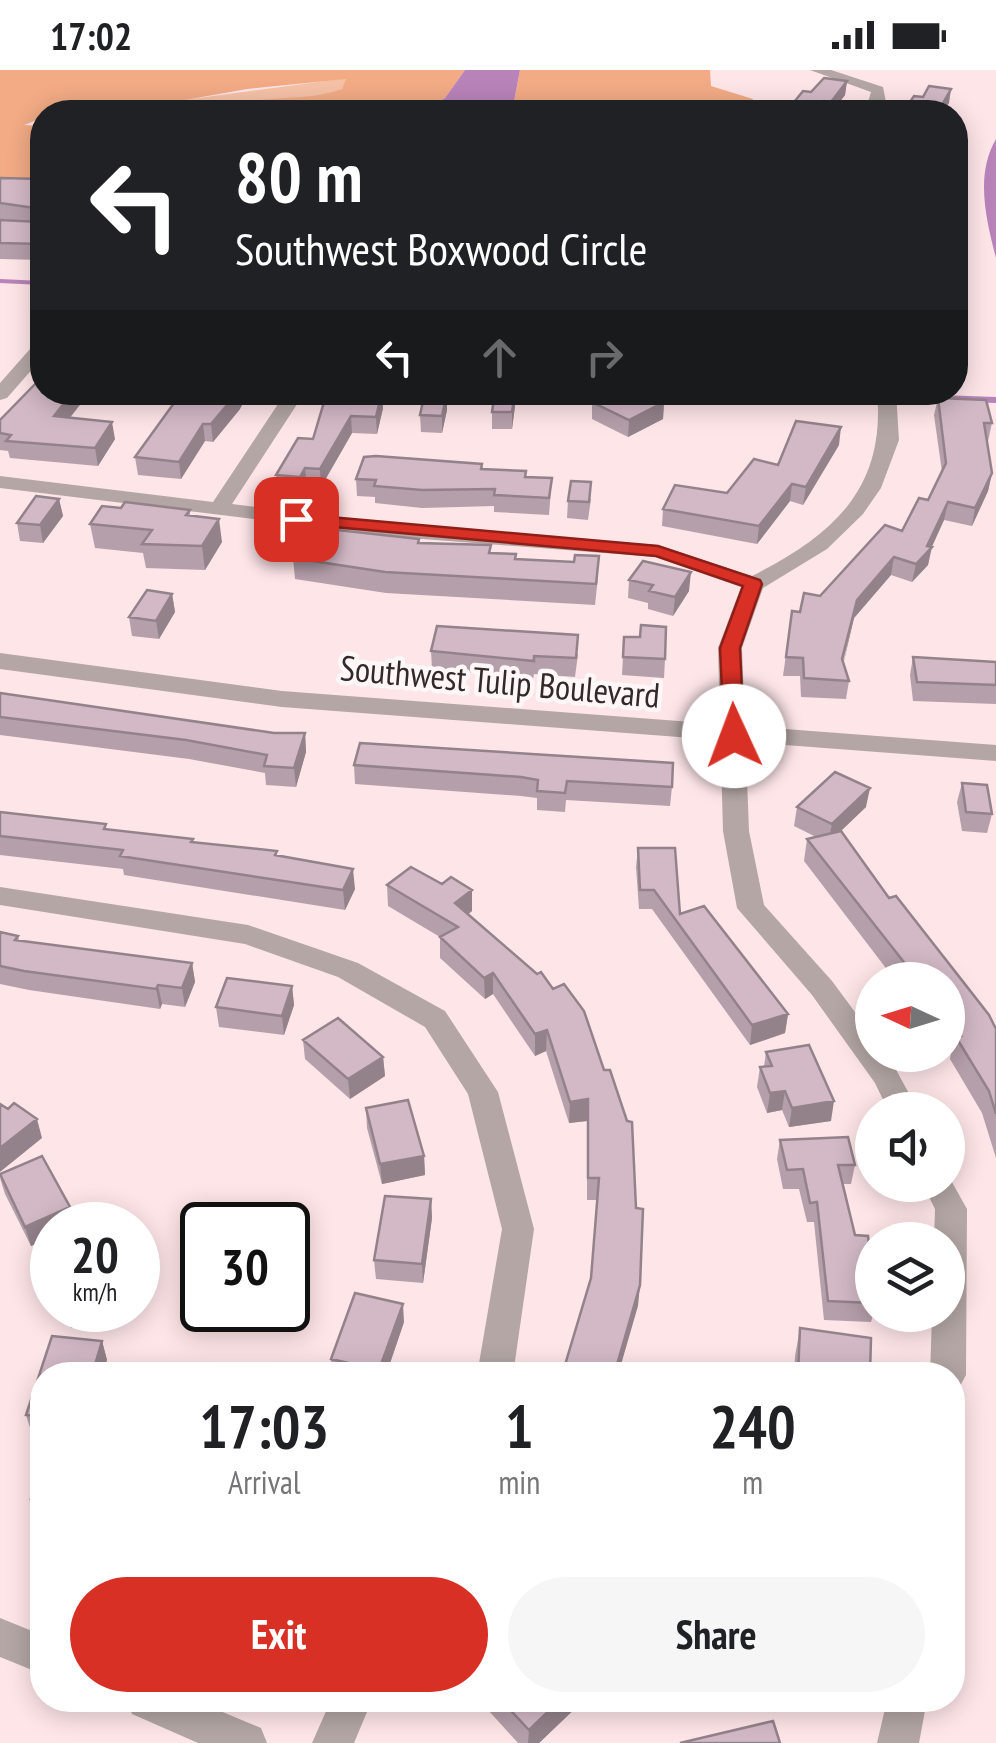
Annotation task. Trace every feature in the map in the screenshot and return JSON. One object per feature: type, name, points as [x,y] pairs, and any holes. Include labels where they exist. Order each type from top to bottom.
[{"type":"street","points":[[818,70],[878,90],[879,100]]},
{"type":"street","points":[[0,394],[30,361]]},
{"type":"street","points":[[218,510],[287,405]]},
{"type":"street","points":[[887,405],[890,436],[879,474],[826,543],[753,584],[730,648],[736,831],[751,908],[822,988],[895,1092]]},
{"type":"street","points":[[0,482],[410,532],[658,551],[753,584]]},
{"type":"street","name":"Southwest Tulip Boulevard","points":[[0,660],[282,699],[996,753]]},
{"type":"street","points":[[0,896],[248,934],[348,970],[435,1019],[483,1092],[518,1229],[496,1362]]},
{"type":"street","points":[[948,1202],[951,1209],[948,1362]]},
{"type":"street","points":[[0,1637],[30,1650]]},
{"type":"street","points":[[174,1712],[246,1743]]},
{"type":"street","points":[[333,1743],[347,1712]]},
{"type":"street","points":[[898,1743],[904,1712]]},
{"type":"shaded area","points":[[0,70],[465,70],[442,100],[267,100],[342,89],[346,79],[185,100],[30,100],[30,123],[24,125],[30,125],[30,183],[0,182]]},
{"type":"shaded area","points":[[465,70],[520,70],[514,100],[442,100]]},
{"type":"shaded area","points":[[520,70],[710,70],[711,86],[753,99],[753,100],[514,100]]},
{"type":"shaded area","points":[[348,78],[342,89],[318,97],[184,100]]},
{"type":"shaded area","points":[[996,139],[996,258],[984,182]]},
{"type":"building","points":[[824,78],[847,81],[833,100],[796,100],[803,91],[811,92]]},
{"type":"building","points":[[929,86],[951,89],[945,100],[911,100],[914,96],[923,97]]},
{"type":"building","points":[[0,178],[30,179],[30,207],[0,203]]},
{"type":"building","points":[[0,220],[30,222],[30,244],[0,243]]},
{"type":"building","points":[[30,389],[30,405],[63,405],[54,416],[112,422],[95,448],[6,441],[11,435],[0,433],[0,420]]},
{"type":"building","points":[[968,399],[986,400],[992,423],[984,423],[992,473],[975,508],[948,502],[927,546],[932,547],[916,564],[894,557],[857,600],[842,659],[849,681],[804,678],[803,658],[786,657],[792,611],[800,612],[804,593],[820,596],[885,525],[902,531],[919,498],[928,500],[946,463],[939,405],[968,405]]},
{"type":"building","points":[[173,405],[227,405],[211,424],[203,424],[179,462],[135,457]]},
{"type":"building","points":[[323,405],[379,405],[376,417],[351,416],[320,469],[305,468],[300,477],[276,475],[298,438],[313,439]]},
{"type":"building","points":[[422,405],[444,405],[442,416],[420,415]]},
{"type":"building","points":[[493,405],[513,405],[512,412],[492,412]]},
{"type":"building","points":[[598,405],[658,405],[629,420]]},
{"type":"building","points":[[796,421],[841,427],[806,487],[792,484],[759,526],[663,509],[675,485],[727,493],[754,459],[778,465]]},
{"type":"building","points":[[364,457],[526,471],[525,477],[552,478],[549,498],[494,495],[495,489],[374,486],[376,480],[356,479]]},
{"type":"building","points":[[571,481],[591,482],[589,502],[568,501]]},
{"type":"building","points":[[36,496],[59,499],[40,525],[17,523]]},
{"type":"building","points":[[125,502],[190,510],[186,515],[219,519],[202,546],[142,544],[152,530],[90,524],[102,506],[121,508]]},
{"type":"building","points":[[310,527],[419,539],[418,543],[491,545],[489,553],[516,554],[515,559],[574,562],[575,555],[599,556],[596,584],[385,572],[293,558]]},
{"type":"building","points":[[643,561],[691,572],[675,597],[649,591],[653,585],[629,580]]},
{"type":"building","points":[[147,590],[172,594],[156,621],[129,617]]},
{"type":"building","points":[[641,625],[666,627],[665,659],[623,657],[624,637],[640,637]]},
{"type":"building","points":[[437,626],[578,635],[576,658],[534,656],[534,661],[431,651]]},
{"type":"building","points":[[913,657],[996,662],[996,685],[917,682]]},
{"type":"building","points":[[0,693],[274,733],[305,733],[294,768],[264,766],[267,755],[186,740],[0,717]]},
{"type":"building","points":[[360,743],[673,763],[672,787],[567,781],[565,793],[537,791],[538,780],[521,777],[354,765]]},
{"type":"building","points":[[835,772],[870,788],[832,824],[797,807]]},
{"type":"building","points":[[962,783],[987,785],[992,814],[966,812]]},
{"type":"building","points":[[0,812],[106,824],[104,829],[193,839],[191,842],[277,851],[275,855],[353,869],[343,890],[120,856],[123,850],[0,836]]},
{"type":"building","points":[[841,831],[889,898],[896,896],[948,962],[904,962],[807,839]]},
{"type":"building","points":[[638,848],[675,848],[680,914],[704,906],[788,1014],[752,1025],[654,890],[640,890]]},
{"type":"building","points":[[411,867],[442,884],[451,877],[472,890],[455,903],[537,974],[541,972],[553,989],[564,984],[584,1011],[604,1070],[610,1070],[627,1121],[632,1122],[636,1208],[643,1209],[640,1285],[618,1362],[566,1362],[591,1278],[599,1178],[588,1178],[588,1099],[570,1102],[547,1030],[535,1034],[493,973],[484,978],[440,937],[458,927],[387,885]]},
{"type":"building","points":[[0,932],[18,936],[15,940],[192,963],[182,988],[158,985],[156,989],[24,971],[0,966]]},
{"type":"building","points":[[227,978],[292,986],[282,1016],[216,1007]]},
{"type":"building","points":[[965,984],[996,1029],[996,1114],[989,1091],[965,1052]]},
{"type":"building","points":[[338,1018],[383,1057],[348,1079],[303,1040]]},
{"type":"building","points":[[809,1045],[834,1101],[792,1108],[785,1091],[770,1093],[760,1067],[772,1066],[766,1052]]},
{"type":"building","points":[[408,1100],[424,1156],[380,1164],[366,1108]]},
{"type":"building","points":[[14,1103],[37,1119],[0,1148],[0,1104],[8,1109]]},
{"type":"building","points":[[848,1137],[855,1165],[838,1165],[855,1235],[855,1302],[828,1301],[817,1202],[810,1203],[803,1169],[787,1170],[780,1140]]},
{"type":"building","points":[[42,1156],[67,1202],[30,1202],[30,1225],[25,1227],[0,1174]]},
{"type":"building","points":[[385,1196],[431,1199],[422,1264],[374,1260]]},
{"type":"building","points":[[355,1293],[403,1304],[382,1362],[331,1359]]},
{"type":"building","points":[[800,1328],[871,1338],[870,1362],[799,1362]]},
{"type":"building","points":[[52,1336],[102,1341],[96,1362],[43,1362]]},
{"type":"building","points":[[512,1712],[548,1712],[529,1730]]},
{"type":"building","points":[[773,1721],[780,1743],[680,1743]]},
{"type":"waterway","points":[[0,281],[30,282]]},
{"type":"waterway","points":[[968,399],[996,400]]},
{"type":"route","points":[[296,519],[658,551],[753,584],[730,648],[734,736]]}]
